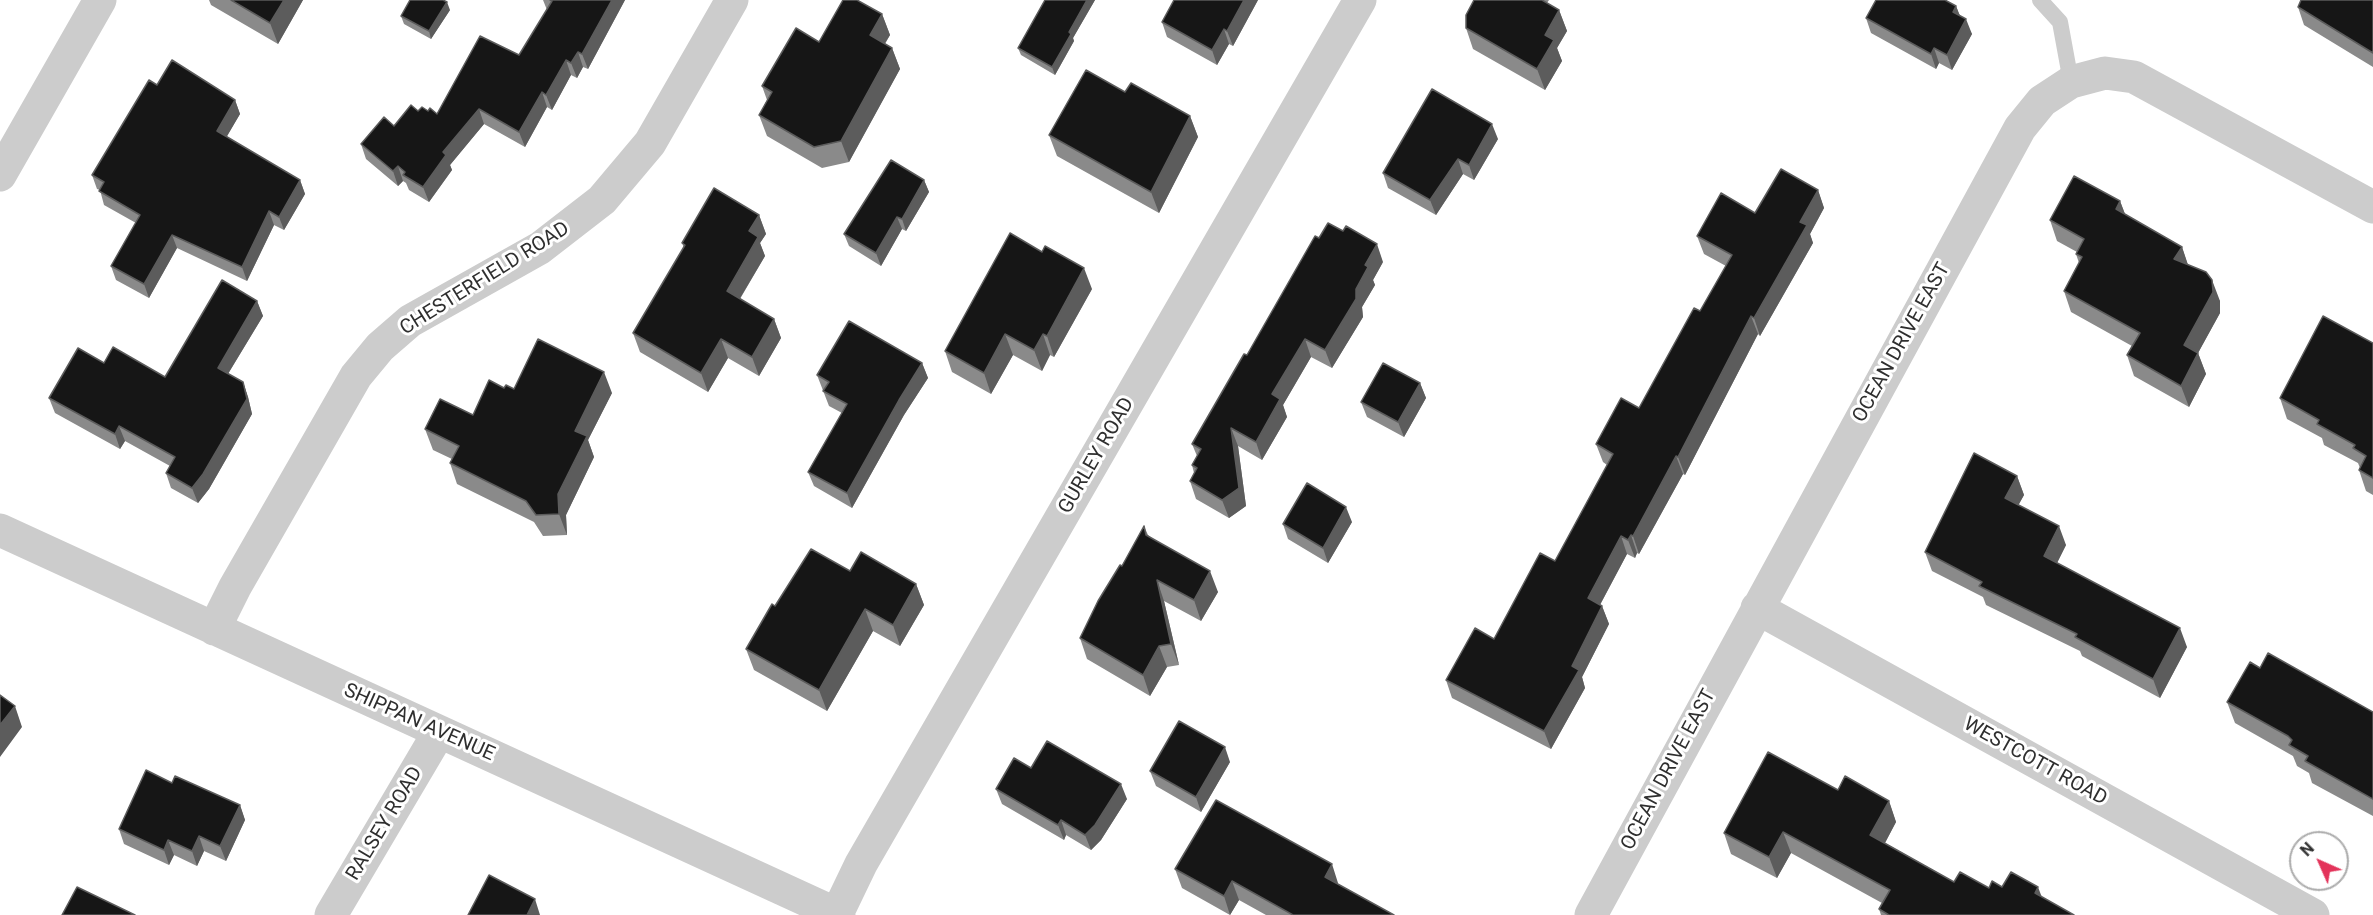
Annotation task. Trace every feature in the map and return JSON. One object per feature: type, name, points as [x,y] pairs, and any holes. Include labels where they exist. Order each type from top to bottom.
[{"type":"street","points":[[0,175],[100,0]]},
{"type":"street","name":"CHESTERFIELD ROAD","points":[[214,629],[235,587],[356,376],[380,347],[410,321],[540,248],[602,200],[650,143],[732,0]]},
{"type":"street","name":"GURLEY ROAD","points":[[838,915],[861,864],[1360,0]]},
{"type":"street","name":"OCEAN DRIVE EAST","points":[[1591,915],[2019,128],[2042,101],[2072,82],[2105,73],[2134,77],[2373,207]]},
{"type":"street","name":"SHIPPAN AVENUE","points":[[0,530],[838,915]]},
{"type":"street","name":"WESTCOTT ROAD","points":[[1757,608],[2313,915]]},
{"type":"street","name":"RALSEY ROAD","points":[[331,915],[439,732]]},
{"type":"lane","points":[[2040,0],[2060,22],[2072,82]]},
{"type":"building","points":[[231,0],[284,0],[270,23]]},
{"type":"building","points":[[410,0],[447,2],[429,31],[401,16]]},
{"type":"building","points":[[550,0],[612,0],[582,54],[578,52],[571,63],[566,60],[546,95],[542,92],[519,132],[479,109],[443,152],[446,155],[423,187],[403,175],[405,172],[398,166],[393,171],[361,144],[384,117],[394,126],[411,105],[418,111],[422,107],[428,111],[430,108],[437,114],[480,36],[519,55],[552,1]]},
{"type":"building","points":[[843,0],[857,0],[882,14],[870,35],[892,48],[841,141],[814,147],[759,115],[772,92],[762,86],[796,28],[819,42]]},
{"type":"building","points":[[1045,0],[1087,0],[1052,67],[1018,48]]},
{"type":"building","points":[[1174,0],[1244,0],[1227,31],[1224,29],[1212,50],[1162,22]]},
{"type":"building","points":[[1474,0],[1542,0],[1559,10],[1545,35],[1554,40],[1537,69],[1466,28],[1466,15]]},
{"type":"building","points":[[1876,0],[1945,0],[1956,6],[1953,12],[1966,19],[1947,55],[1934,48],[1931,54],[1866,18]]},
{"type":"building","points":[[2301,0],[2373,0],[2373,53],[2298,7]]},
{"type":"building","points":[[172,60],[235,100],[217,131],[300,180],[279,217],[269,211],[242,267],[172,235],[144,284],[111,266],[140,215],[99,191],[104,182],[92,175],[149,80],[157,85]]},
{"type":"building","points":[[1086,70],[1125,92],[1131,83],[1190,116],[1151,192],[1049,135]]},
{"type":"building","points":[[1432,89],[1492,124],[1469,165],[1458,159],[1430,200],[1383,173]]},
{"type":"building","points":[[891,160],[924,180],[902,219],[897,217],[876,253],[844,234]]},
{"type":"building","points":[[1781,169],[1818,190],[1800,222],[1807,225],[1754,318],[1751,316],[1678,457],[1676,456],[1633,536],[1631,535],[1628,540],[1621,536],[1588,598],[1602,606],[1572,666],[1579,670],[1544,731],[1446,680],[1475,628],[1494,639],[1540,553],[1555,561],[1613,454],[1596,444],[1621,398],[1639,408],[1694,308],[1700,311],[1732,255],[1697,236],[1721,193],[1755,213]]},
{"type":"building","points":[[2074,176],[2120,201],[2116,209],[2182,247],[2174,259],[2206,272],[2212,280],[2213,292],[2184,345],[2198,353],[2181,386],[2127,355],[2140,333],[2064,291],[2082,257],[2076,254],[2084,239],[2050,220]]},
{"type":"building","points":[[714,188],[759,215],[749,231],[758,237],[727,291],[774,319],[752,357],[721,339],[701,373],[633,333],[685,245],[682,243]]},
{"type":"building","points":[[1328,223],[1343,231],[1346,226],[1377,244],[1365,265],[1368,267],[1356,289],[1356,299],[1325,350],[1305,339],[1272,394],[1280,399],[1256,442],[1231,428],[1239,488],[1222,500],[1190,481],[1197,468],[1192,465],[1201,449],[1192,444],[1244,354],[1247,355],[1315,236],[1319,238]]},
{"type":"building","points":[[1010,233],[1042,252],[1045,246],[1084,268],[1047,336],[1043,334],[1034,350],[1005,334],[984,373],[945,351]]},
{"type":"building","points":[[222,280],[257,301],[218,368],[243,382],[247,399],[203,474],[192,488],[166,473],[175,457],[119,426],[115,434],[49,398],[78,348],[104,363],[113,347],[165,377]]},
{"type":"building","points":[[2323,316],[2373,343],[2373,478],[2359,470],[2366,456],[2353,448],[2355,445],[2317,424],[2319,420],[2280,398]]},
{"type":"building","points":[[849,321],[922,363],[847,493],[808,472],[847,404],[823,391],[829,382],[817,375]]},
{"type":"building","points":[[538,339],[604,372],[575,431],[587,436],[558,494],[559,514],[536,515],[526,501],[450,463],[459,446],[425,429],[440,399],[473,415],[489,380],[504,388],[506,385],[514,389]]},
{"type":"building","points":[[1383,363],[1420,383],[1398,422],[1361,402]]},
{"type":"building","points":[[1974,453],[2017,476],[2005,498],[2059,526],[2044,556],[2180,628],[2153,679],[2075,637],[2077,634],[1979,586],[1982,582],[1925,552]]},
{"type":"building","points":[[1307,483],[1346,507],[1323,548],[1283,524]]},
{"type":"building","points":[[1144,526],[1146,535],[1210,571],[1194,600],[1157,580],[1171,644],[1159,646],[1143,675],[1080,638],[1098,601],[1120,565],[1122,566]]},
{"type":"building","points":[[811,549],[850,571],[861,552],[916,584],[893,625],[865,609],[819,690],[746,649],[772,604],[775,606]]},
{"type":"building","points":[[2268,653],[2373,712],[2373,799],[2305,761],[2308,756],[2289,745],[2292,740],[2288,736],[2227,702],[2250,662],[2260,668]]},
{"type":"building","points":[[0,695],[15,706],[0,725]]},
{"type":"building","points":[[1179,721],[1225,747],[1196,797],[1150,771]]},
{"type":"building","points":[[1047,741],[1121,784],[1095,825],[1085,835],[1061,820],[1058,825],[996,789],[1014,758],[1031,768]]},
{"type":"building","points":[[1768,752],[1838,790],[1845,776],[1889,801],[1870,835],[1954,882],[1960,872],[1989,888],[1992,881],[2002,887],[2011,872],[2038,887],[2035,893],[2074,915],[1889,915],[1879,909],[1890,890],[1783,832],[1769,857],[1724,833]]},
{"type":"building","points":[[146,770],[172,783],[175,776],[240,805],[220,846],[199,836],[192,851],[168,840],[164,850],[119,829]]},
{"type":"building","points":[[1216,800],[1332,864],[1325,877],[1394,915],[1293,915],[1232,881],[1224,896],[1175,869]]},
{"type":"building","points":[[489,875],[535,899],[527,915],[468,915]]},
{"type":"building","points":[[77,887],[135,915],[62,915]]}]
